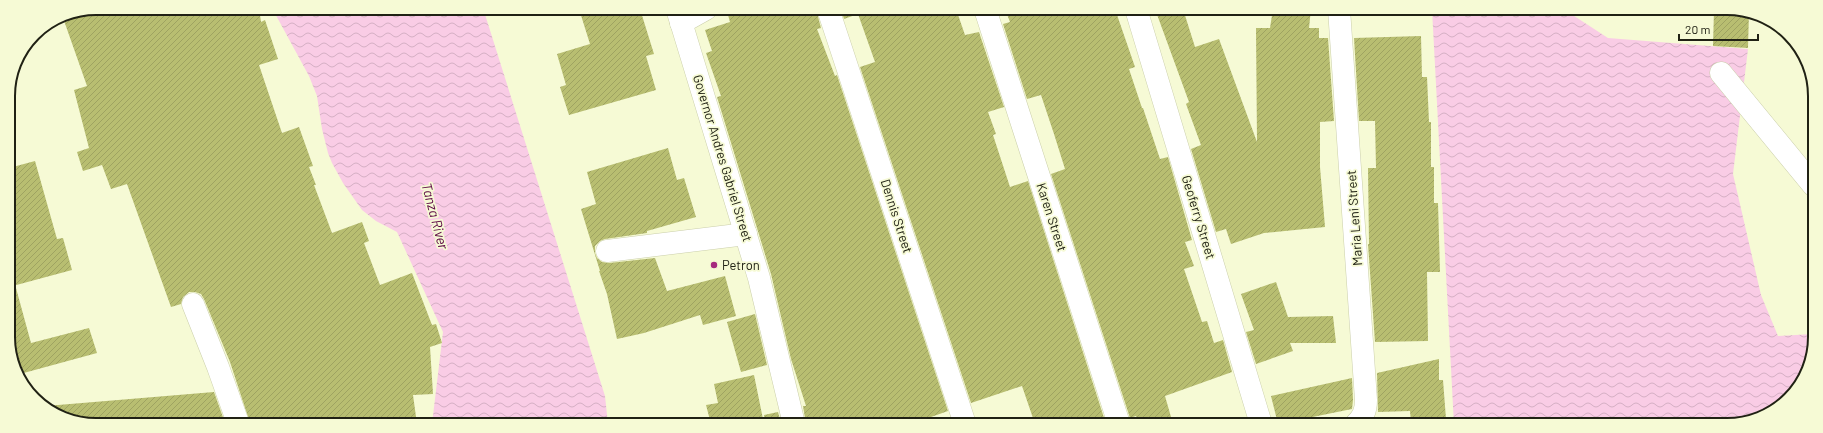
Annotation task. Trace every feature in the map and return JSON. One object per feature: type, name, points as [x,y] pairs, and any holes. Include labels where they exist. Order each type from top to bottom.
[{"type":"street","name":"Dennis Street","points":[[830,15],[963,418]]},
{"type":"street","name":"Karen Street","points":[[987,15],[1117,418]]},
{"type":"street","name":"Geoferry Street","points":[[1138,15],[1259,418]]},
{"type":"street","name":"Maria Leni Street","points":[[1339,15],[1366,400],[1366,409],[1361,418]]},
{"type":"street","name":"Governor Andres Gabriel Street","points":[[679,16],[759,278],[793,418]]},
{"type":"street","points":[[1722,73],[1808,179]]},
{"type":"street","points":[[607,251],[746,234]]},
{"type":"street","points":[[193,304],[236,418]]},
{"type":"water","name":"Tanza River","points":[[276,15],[485,15],[605,396],[607,418],[433,418],[443,332],[397,232],[376,221],[362,210],[343,183],[332,163],[322,129],[317,96],[309,76]]},
{"type":"water","points":[[1432,15],[1573,15],[1608,38],[1748,49],[1733,174],[1761,295],[1778,336],[1808,334],[1808,343],[1804,363],[1797,378],[1788,391],[1781,398],[1758,412],[1733,418],[1454,418]]},
{"type":"building","points":[[90,15],[260,15],[261,22],[265,20],[278,59],[259,65],[282,133],[299,127],[313,166],[309,167],[316,185],[314,185],[332,233],[362,222],[369,241],[364,243],[380,285],[412,273],[432,325],[436,324],[442,343],[430,347],[433,394],[413,395],[416,418],[248,418],[230,362],[201,294],[189,292],[183,297],[181,304],[171,307],[127,184],[111,189],[102,165],[83,171],[77,152],[89,148],[74,90],[87,86],[64,21],[70,19]]},
{"type":"building","points":[[581,15],[642,15],[654,54],[646,56],[656,90],[569,115],[560,87],[566,85],[557,54],[590,44]]},
{"type":"building","points":[[728,15],[818,15],[821,28],[817,29],[835,76],[837,75],[948,411],[931,418],[805,418],[803,406],[806,406],[791,359],[771,274],[717,97],[721,96],[706,53],[712,51],[705,30],[730,22]]},
{"type":"building","points":[[843,15],[855,15],[844,19]]},
{"type":"building","points":[[858,15],[958,15],[965,35],[979,32],[1004,107],[988,112],[996,134],[993,135],[1010,187],[1028,181],[1104,418],[1033,418],[1022,386],[971,403],[860,67],[875,62]]},
{"type":"building","points":[[1007,15],[1117,15],[1135,67],[1129,69],[1160,159],[1168,157],[1192,240],[1185,242],[1194,266],[1184,269],[1202,322],[1207,321],[1214,343],[1223,340],[1232,372],[1165,396],[1171,418],[1137,418],[1136,416],[1130,418],[1051,174],[1065,169],[1041,95],[1027,99],[1003,24],[1010,22]]},
{"type":"building","points":[[1157,15],[1185,15],[1195,47],[1219,39],[1257,142],[1256,28],[1270,28],[1272,15],[1310,15],[1309,28],[1319,28],[1319,38],[1328,38],[1334,121],[1320,122],[1320,167],[1325,227],[1264,233],[1231,244],[1226,229],[1216,232],[1191,149],[1201,145],[1186,104],[1189,102]]},
{"type":"building","points":[[1714,15],[1733,15],[1749,18],[1748,48],[1713,46]]},
{"type":"building","points":[[1421,36],[1422,77],[1427,77],[1429,122],[1431,122],[1431,167],[1434,167],[1434,203],[1438,203],[1440,272],[1427,272],[1428,341],[1375,342],[1368,244],[1368,168],[1376,168],[1375,121],[1359,121],[1354,38]]},
{"type":"building","points":[[668,148],[677,180],[684,178],[696,217],[647,231],[647,233],[600,241],[595,246],[597,258],[602,262],[609,263],[655,258],[667,291],[725,276],[736,316],[703,325],[700,315],[644,333],[617,339],[607,294],[581,209],[596,204],[587,172]]},
{"type":"building","points":[[35,161],[57,239],[63,238],[72,270],[15,285],[15,166]]},
{"type":"building","points":[[1276,282],[1288,317],[1333,316],[1336,343],[1290,343],[1293,351],[1256,364],[1246,332],[1254,330],[1241,294]]},
{"type":"building","points":[[15,288],[31,343],[89,328],[97,353],[24,373],[18,358],[15,343]]},
{"type":"building","points":[[755,314],[767,365],[741,372],[727,322]]},
{"type":"building","points":[[1439,359],[1439,380],[1443,380],[1446,418],[1411,418],[1410,411],[1378,412],[1377,373]]},
{"type":"building","points":[[754,375],[763,418],[709,418],[706,405],[718,403],[714,384]]},
{"type":"building","points":[[1352,378],[1352,409],[1308,418],[1276,418],[1271,396]]},
{"type":"building","points":[[214,392],[223,418],[90,418],[70,414],[53,405]]},
{"type":"building","points":[[778,412],[780,418],[764,418],[764,415]]},
{"type":"place","name":"Petron","points":[[714,265]]}]
